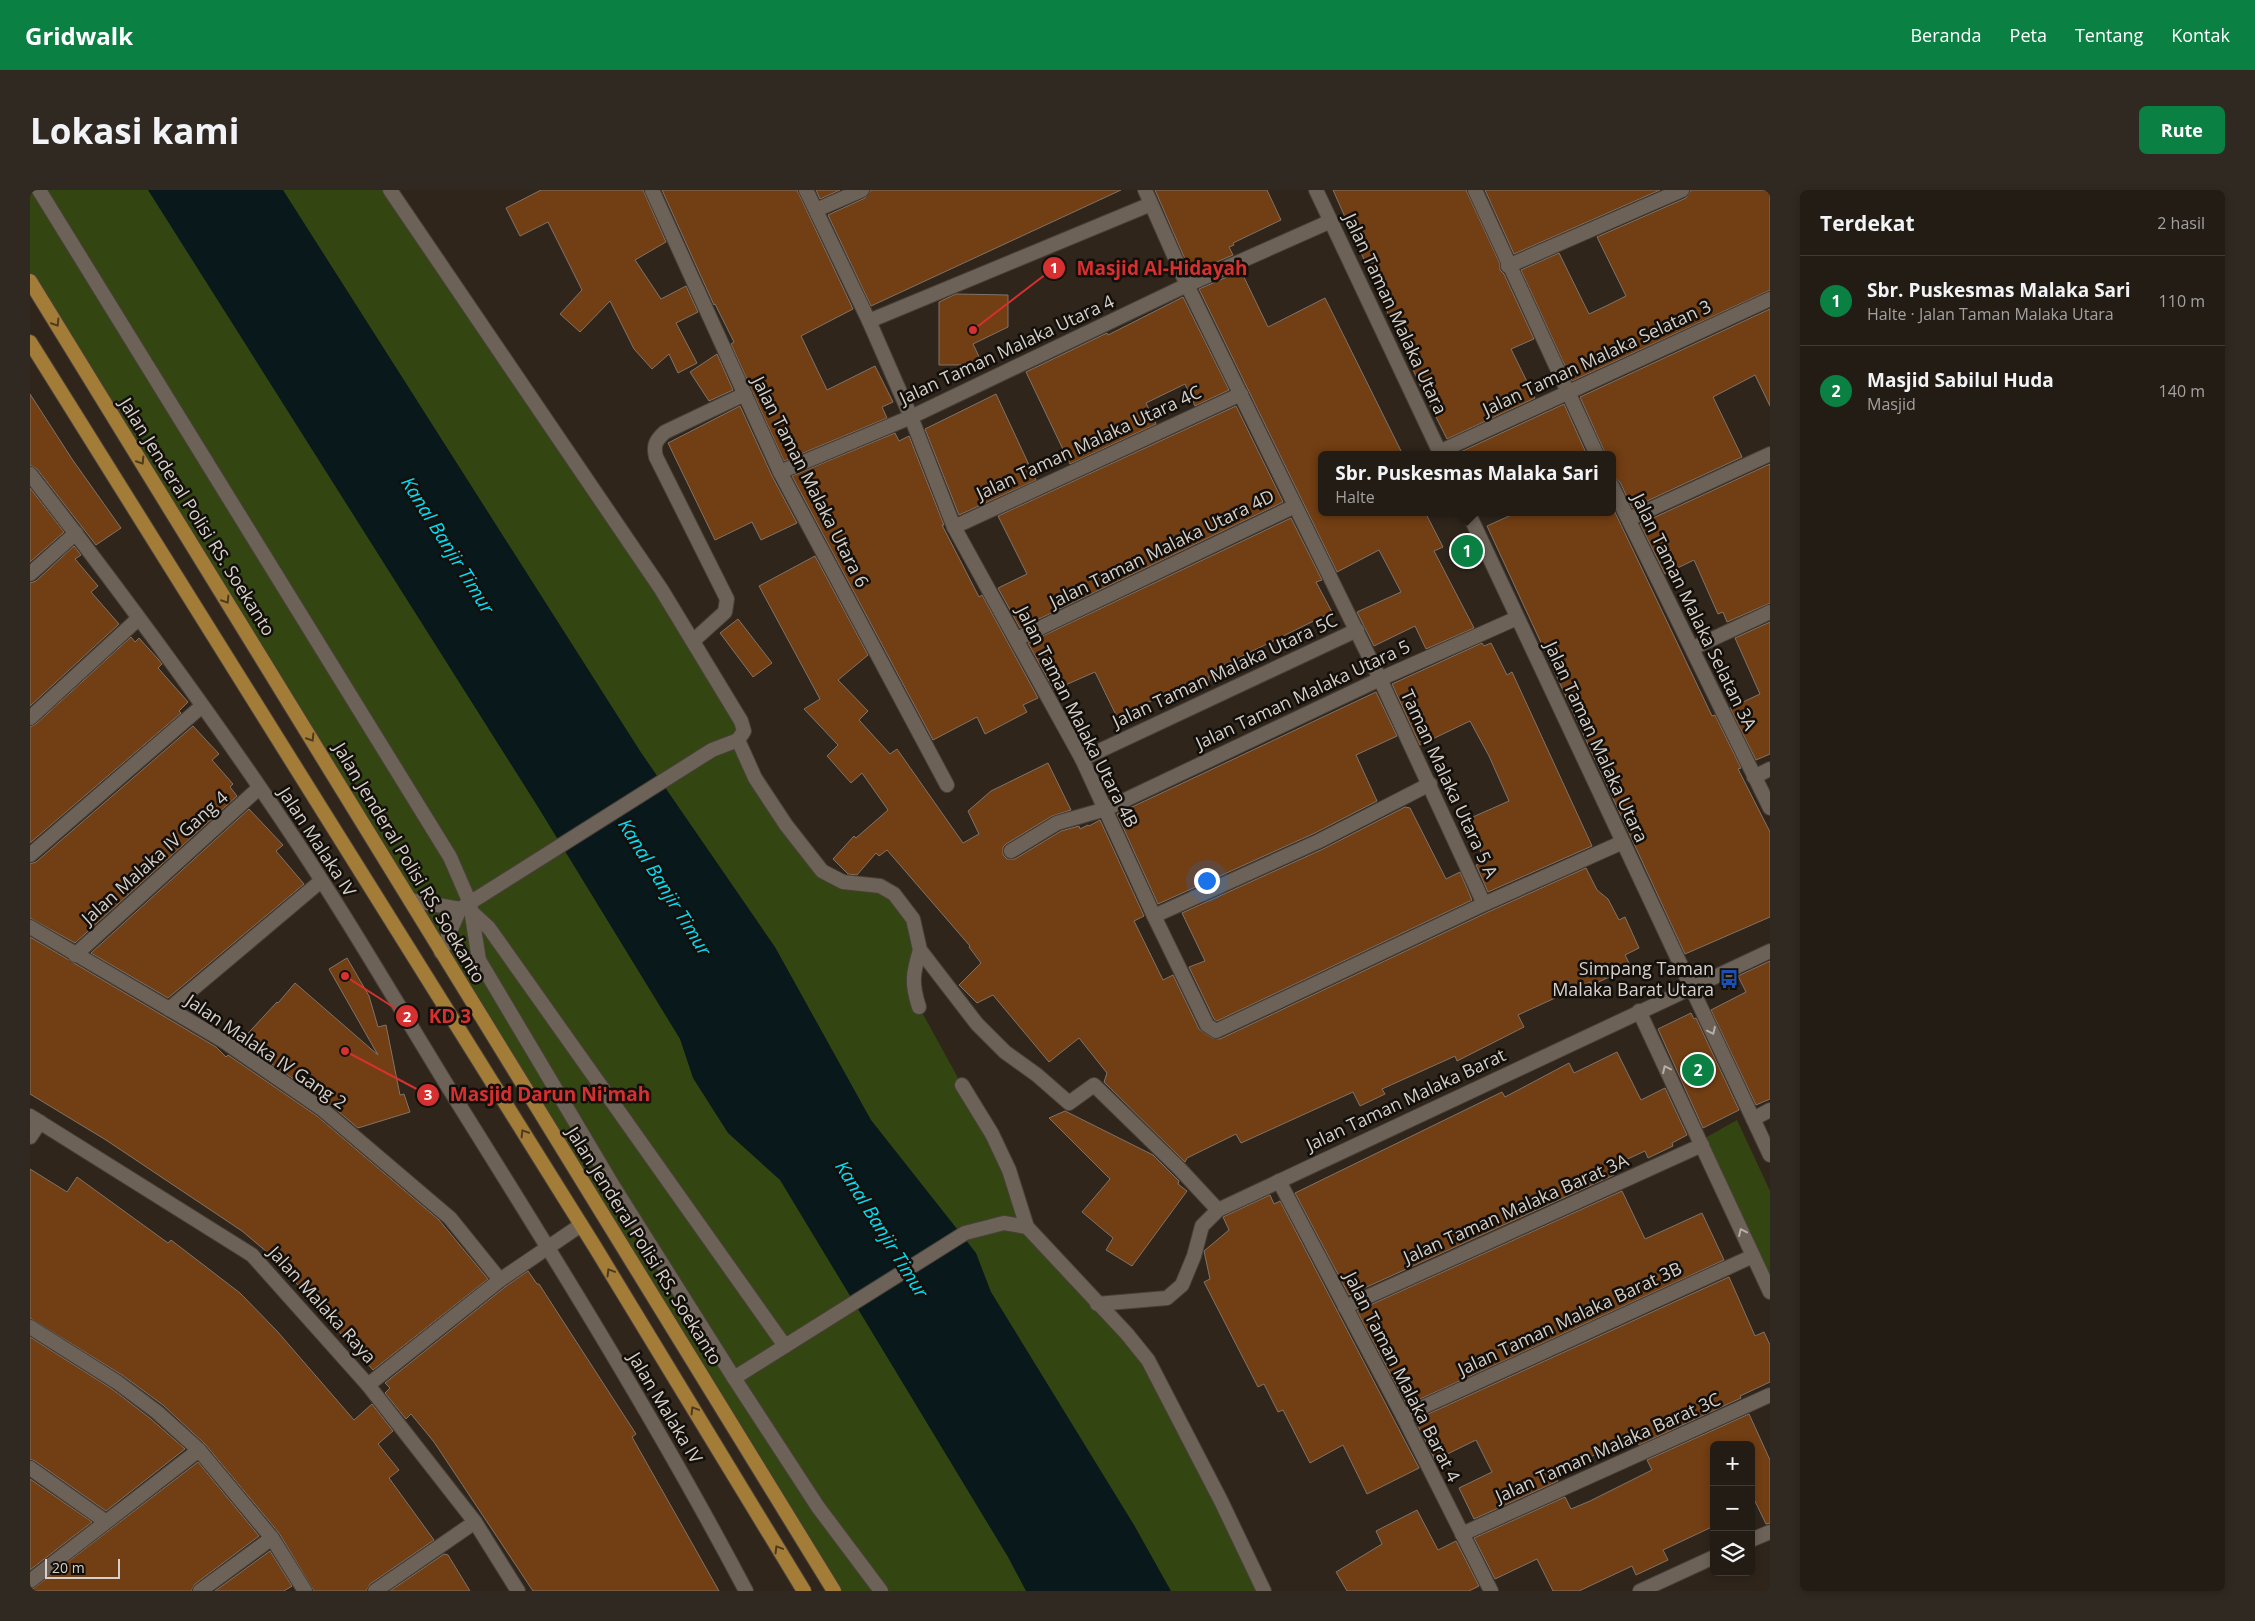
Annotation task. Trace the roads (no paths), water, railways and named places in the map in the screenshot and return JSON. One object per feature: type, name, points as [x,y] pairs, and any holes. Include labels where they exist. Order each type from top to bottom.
[{"type":"main road","name":"Jalan Jenderal Polisi RS. Soekanto","points":[[30,282],[834,1591]]},
{"type":"main road","points":[[30,342],[581,1225],[804,1591]]},
{"type":"street","points":[[39,190],[450,857],[466,907],[479,960],[615,1189],[818,1507],[880,1591]]},
{"type":"street","points":[[390,190],[655,581],[693,641],[741,722],[744,731],[738,740],[712,750],[466,907],[441,952]]},
{"type":"street","name":"Jalan Taman Malaka Utara 6","points":[[652,190],[780,472],[947,784]]},
{"type":"street","name":"Jalan Taman Malaka Utara 4B","points":[[806,190],[869,321],[911,417],[954,526],[1082,759],[1203,1020],[1216,1031],[1484,904]]},
{"type":"street","points":[[816,210],[862,190]]},
{"type":"street","name":"Taman Malaka Utara 5 A","points":[[1145,190],[1187,285],[1357,630],[1484,904]]},
{"type":"street","name":"Jalan Taman Malaka Utara","points":[[1316,190],[1439,451]]},
{"type":"street","points":[[1475,190],[1508,266],[1595,451]]},
{"type":"street","points":[[1508,266],[1682,190]]},
{"type":"street","points":[[869,321],[1152,204]]},
{"type":"street","name":"Jalan Taman Malaka Utara 4","points":[[780,472],[911,417],[1187,285],[1331,221]]},
{"type":"street","name":"Jalan Taman Malaka Selatan 3","points":[[1446,451],[1567,392],[1770,298]]},
{"type":"street","points":[[693,641],[725,612],[727,599],[656,457],[654,449],[657,439],[665,432],[745,394]]},
{"type":"street","name":"Jalan Taman Malaka Utara 4C","points":[[954,526],[1241,394]]},
{"type":"street","points":[[1628,519],[1770,454]]},
{"type":"street","name":"Jalan Malaka IV","points":[[30,474],[76,533],[202,706],[321,881],[547,1248],[688,1483],[746,1591]]},
{"type":"street","name":"Jalan Taman Malaka Selatan 3A","points":[[1616,494],[1770,808]]},
{"type":"street","name":"Jalan Taman Malaka Utara 4D","points":[[1017,639],[1296,506]]},
{"type":"street","name":"Jalan Taman Malaka Utara","points":[[1470,516],[1770,1155]]},
{"type":"street","points":[[30,574],[76,533]]},
{"type":"street","points":[[1693,648],[1770,612]]},
{"type":"street","name":"Jalan Taman Malaka Utara 5","points":[[1011,850],[1056,823],[1106,809],[1380,679],[1517,618]]},
{"type":"street","points":[[30,718],[138,619]]},
{"type":"street","name":"Jalan Taman Malaka Utara 5C","points":[[1082,759],[1357,630]]},
{"type":"street","points":[[30,855],[202,706]]},
{"type":"street","points":[[738,740],[755,778],[786,825],[822,870],[843,882],[880,886],[894,894],[913,919],[920,950],[977,1024],[1005,1052],[1037,1075],[1069,1103],[1094,1085],[1179,1168],[1218,1210]]},
{"type":"street","points":[[1754,777],[1770,769]]},
{"type":"street","points":[[1154,916],[1319,841],[1430,784]]},
{"type":"street","name":"Jalan Malaka IV Gang 4","points":[[75,955],[259,788]]},
{"type":"street","points":[[1484,904],[1623,842]]},
{"type":"street","points":[[169,1008],[321,881]]},
{"type":"street","points":[[410,900],[466,907],[488,928],[784,1346]]},
{"type":"street","name":"Jalan Malaka IV Gang 2","points":[[30,927],[222,1040],[322,1109],[450,1218],[500,1280]]},
{"type":"street","points":[[920,950],[912,974],[914,992],[920,1007]]},
{"type":"street","name":"Jalan Taman Malaka Barat","points":[[1097,1304],[1167,1298],[1182,1284],[1194,1256],[1202,1226],[1218,1210],[1770,951]]},
{"type":"street","points":[[1639,1011],[1770,1292]]},
{"type":"street","points":[[962,1085],[992,1134],[1009,1170],[1026,1227],[1127,1334],[1148,1360],[1221,1500],[1264,1591]]},
{"type":"street","points":[[1753,1119],[1770,1110]]},
{"type":"street","points":[[30,1137],[35,1119]]},
{"type":"street","name":"Jalan Malaka Raya","points":[[35,1119],[252,1255],[368,1385],[475,1522],[518,1591]]},
{"type":"street","name":"Jalan Taman Malaka Barat 3A","points":[[1345,1307],[1702,1145]]},
{"type":"street","name":"Jalan Taman Malaka Barat 4","points":[[1279,1181],[1403,1416],[1491,1591]]},
{"type":"street","points":[[734,1378],[965,1233],[1004,1223],[1026,1227]]},
{"type":"street","points":[[368,1385],[500,1280],[581,1225]]},
{"type":"street","name":"Jalan Taman Malaka Barat 3B","points":[[1403,1416],[1753,1256]]},
{"type":"street","points":[[30,1327],[117,1382],[157,1412],[199,1450],[272,1538],[305,1591]]},
{"type":"street","name":"Jalan Taman Malaka Barat 3C","points":[[1462,1534],[1770,1395]]},
{"type":"street","points":[[30,1581],[199,1450]]},
{"type":"street","points":[[30,1468],[105,1521]]},
{"type":"street","points":[[374,1591],[475,1522]]},
{"type":"street","points":[[1755,1538],[1770,1532]]},
{"type":"street","points":[[200,1591],[272,1538]]},
{"type":"street","points":[[1644,1590],[1710,1559]]},
{"type":"water","name":"Kanal Banjir Timur","points":[[148,190],[283,190],[640,751],[775,947],[871,1120],[976,1253],[991,1292],[1134,1525],[1171,1591],[1026,1591],[1008,1557],[780,1180],[728,1133],[693,1078],[680,1039],[538,807]]},
{"type":"place","name":"Masjid Al-Hidayah","points":[[973,330]]},
{"type":"place","name":"Sbr. Puskesmas Malaka Sari","points":[[1467,551]]},
{"type":"place","name":"KD 3","points":[[345,976]]},
{"type":"place","name":"Simpang Taman Malaka Barat Utara","points":[[1729,979]]},
{"type":"place","name":"Masjid Darun Ni'mah","points":[[345,1051]]},
{"type":"place","name":"Masjid Sabilul Huda","points":[[1698,1070]]}]
